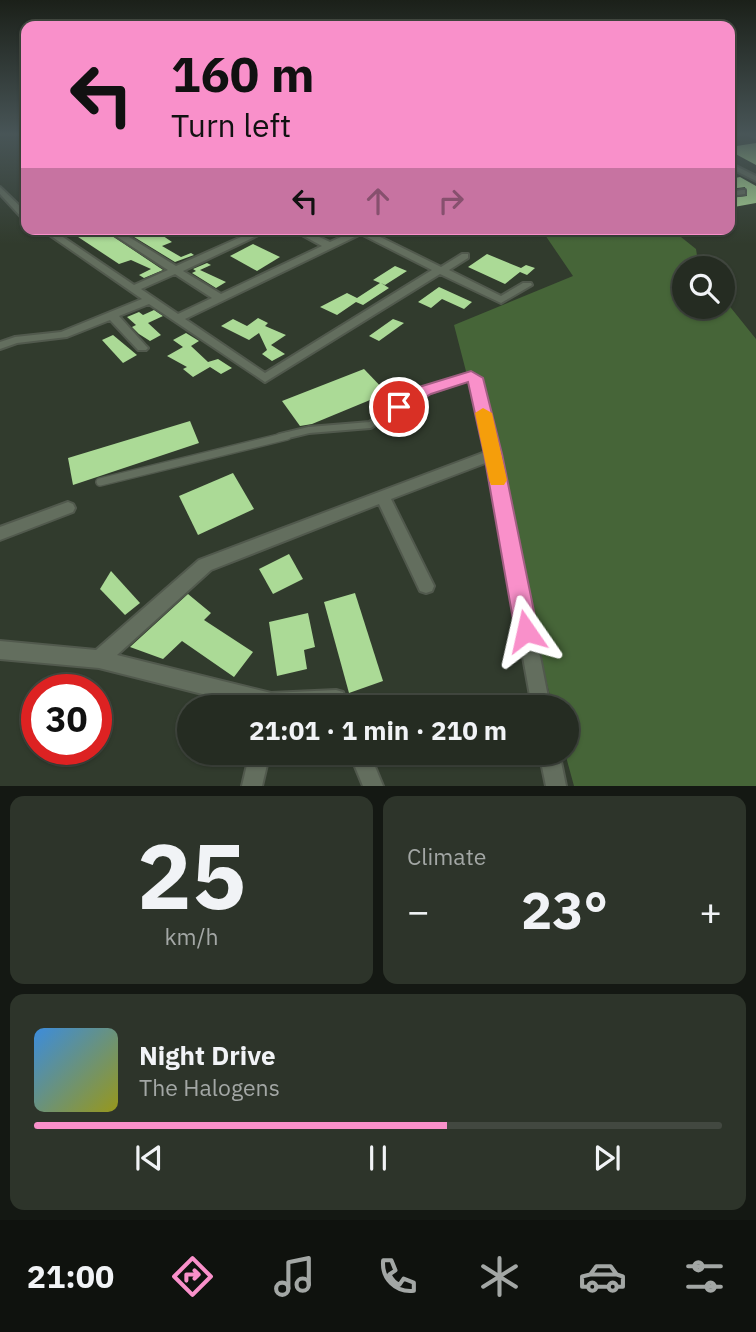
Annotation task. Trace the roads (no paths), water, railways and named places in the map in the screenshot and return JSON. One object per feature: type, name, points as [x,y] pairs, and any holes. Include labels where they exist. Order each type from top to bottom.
[{"type":"street","points":[[741,171],[756,179]]},
{"type":"street","points":[[0,188],[21,211]]},
{"type":"street","points":[[735,193],[742,192]]},
{"type":"street","points":[[55,235],[265,378],[465,256]]},
{"type":"street","points":[[119,235],[220,298]]},
{"type":"street","points":[[136,288],[253,235]]},
{"type":"street","points":[[307,235],[330,246]]},
{"type":"street","points":[[178,317],[352,235]]},
{"type":"street","points":[[372,235],[501,300],[527,285]]},
{"type":"street","points":[[0,346],[15,340],[63,335],[149,300]]},
{"type":"street","points":[[112,315],[142,348]]},
{"type":"street","points":[[99,659],[205,565],[493,454],[539,695]]},
{"type":"street","points":[[382,496],[426,586]]},
{"type":"street","points":[[0,534],[68,508]]},
{"type":"street","points":[[0,650],[99,659],[237,695]]},
{"type":"street","points":[[252,786],[257,765]]},
{"type":"street","points":[[364,765],[373,786]]},
{"type":"street","points":[[552,765],[556,786]]},
{"type":"lane","points":[[100,482],[309,430],[370,425],[420,393],[472,376],[475,378],[493,454]]}]
